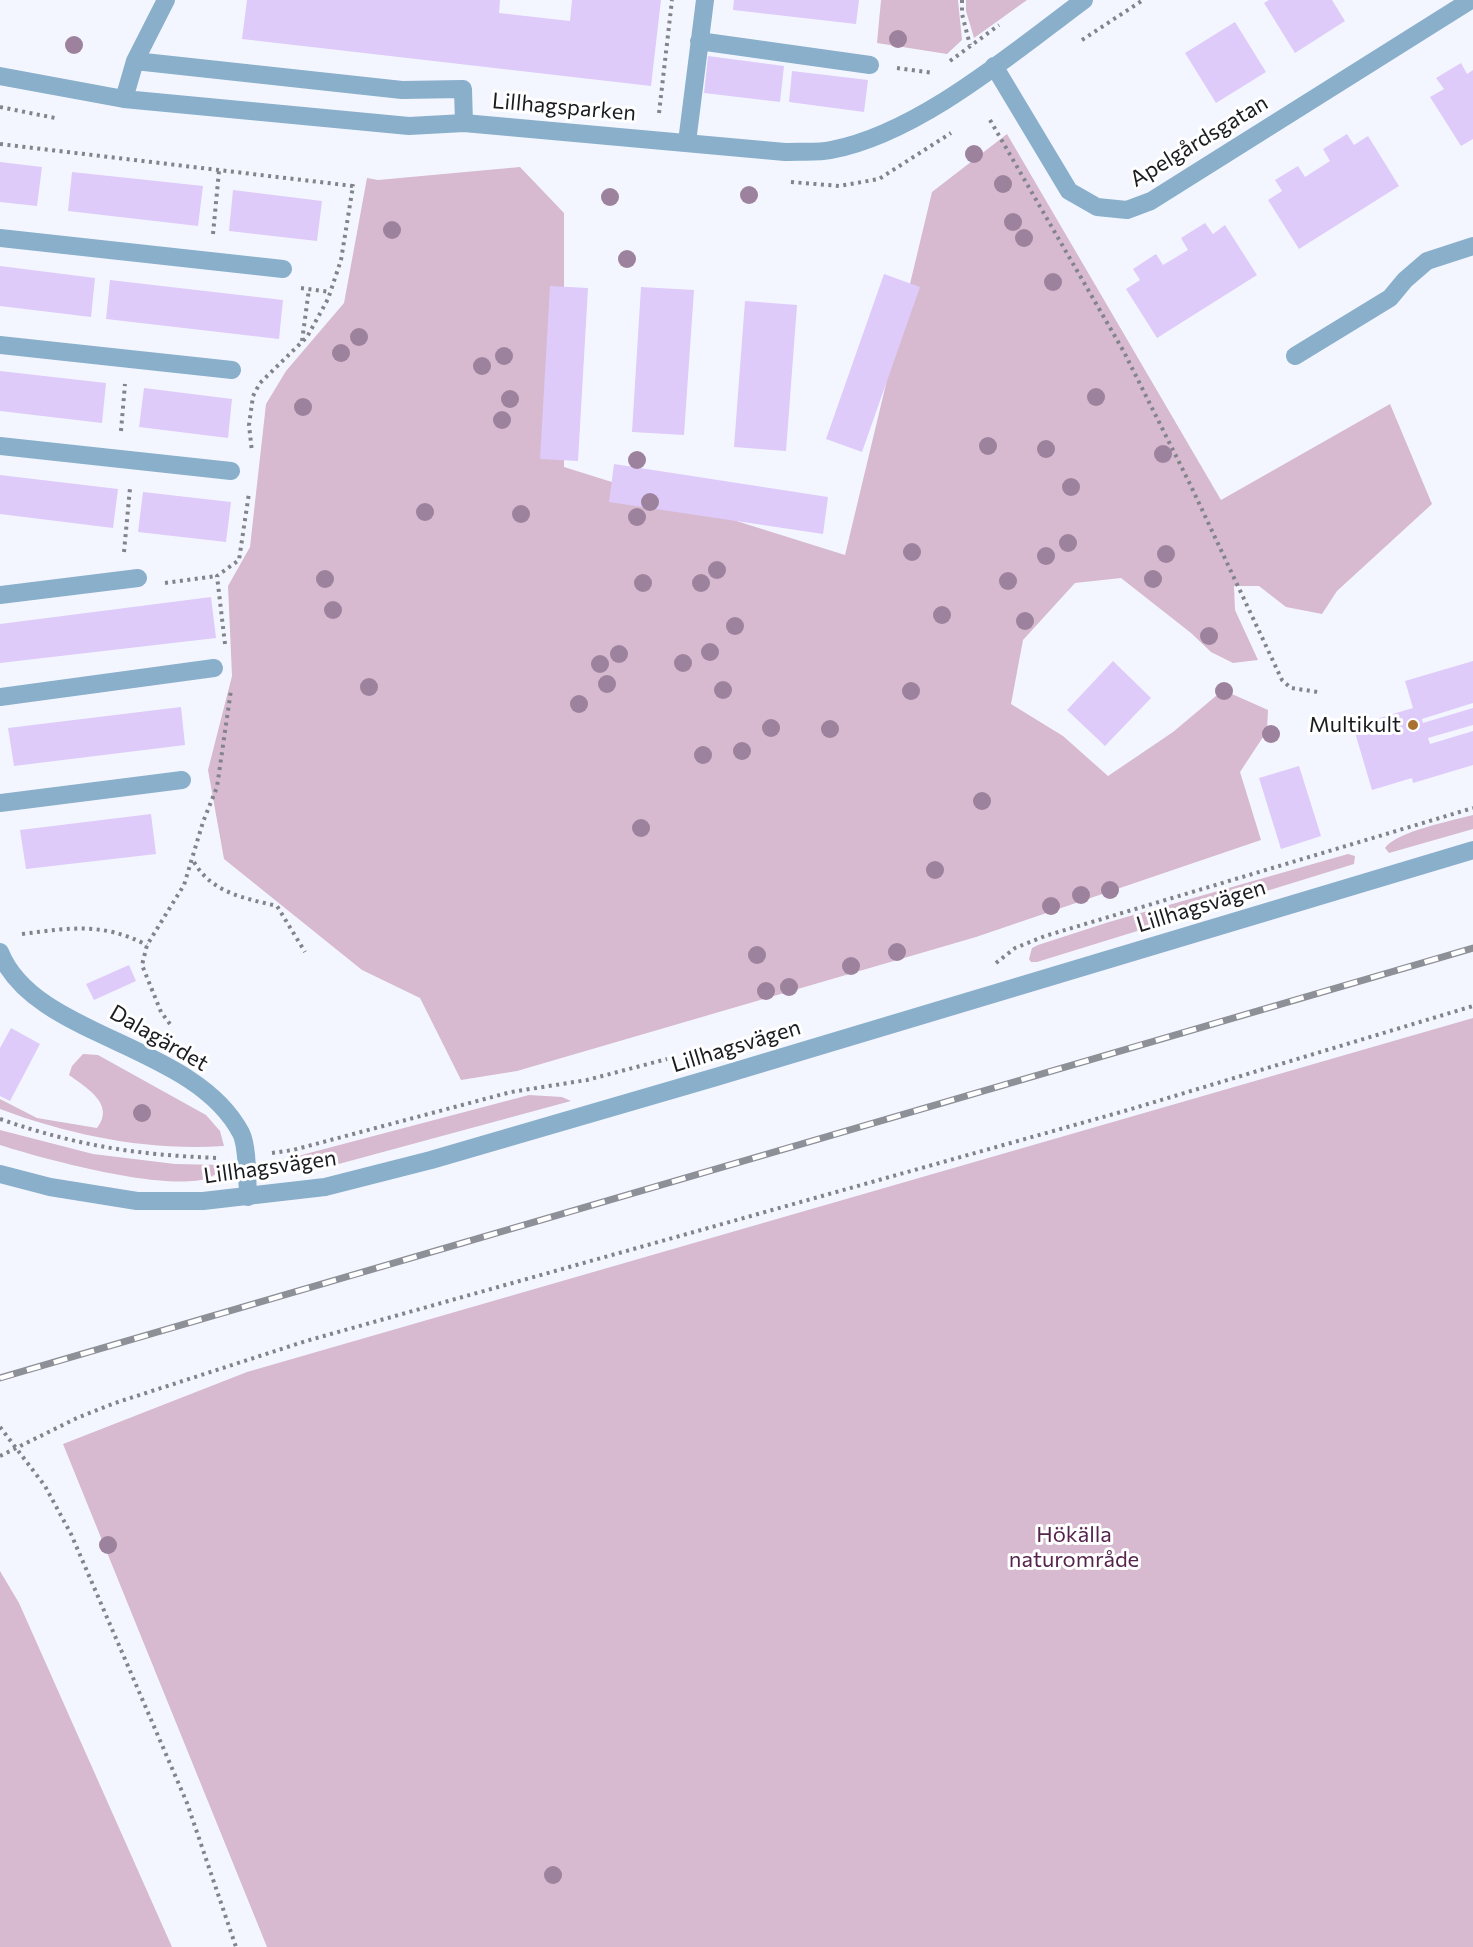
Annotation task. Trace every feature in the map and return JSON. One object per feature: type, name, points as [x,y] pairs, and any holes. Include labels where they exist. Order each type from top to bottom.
[{"type":"street","points":[[124,99],[135,61],[166,0]]},
{"type":"street","points":[[687,142],[705,0]]},
{"type":"street","name":"Lillhagsparken","points":[[0,76],[124,99],[409,126],[464,123],[785,152],[830,151],[880,136],[969,84],[1084,0]]},
{"type":"street","name":"Apelgårdsgatan","points":[[994,66],[1069,191],[1097,207],[1127,210],[1161,195],[1471,0]]},
{"type":"street","points":[[699,41],[870,65]]},
{"type":"street","points":[[135,61],[402,90],[463,89],[464,123]]},
{"type":"street","points":[[0,238],[284,269]]},
{"type":"street","points":[[1295,356],[1390,298],[1405,280],[1427,261],[1473,246]]},
{"type":"street","points":[[0,345],[232,370]]},
{"type":"street","points":[[0,446],[231,471]]},
{"type":"street","points":[[0,595],[133,579]]},
{"type":"street","points":[[0,696],[214,668]]},
{"type":"street","points":[[0,803],[182,780]]},
{"type":"street","name":"Lillhagsvägen","points":[[0,1174],[61,1189],[137,1201],[248,1197],[325,1186],[430,1160],[728,1074],[1473,850]]},
{"type":"street","name":"Dalagärdet","points":[[0,952],[14,980],[54,1009],[186,1077],[222,1106],[242,1135],[248,1197]]},
{"type":"path","points":[[656,139],[672,0]]},
{"type":"path","points":[[962,0],[962,14],[970,45]]},
{"type":"path","points":[[870,65],[935,73]]},
{"type":"path","points":[[990,118],[1124,352],[1190,484],[1282,680],[1291,688],[1318,692]]},
{"type":"path","points":[[0,144],[353,186],[341,260],[328,299],[302,342],[260,383],[253,396],[249,425],[253,456]]},
{"type":"path","points":[[210,261],[219,171]]},
{"type":"path","points":[[302,342],[309,289]]},
{"type":"path","points":[[127,359],[124,540],[133,579]]},
{"type":"path","points":[[201,579],[218,576],[239,560],[250,483]]},
{"type":"path","points":[[218,576],[226,653]]},
{"type":"path","points":[[170,1024],[161,1012],[142,965],[147,945],[184,885],[203,822],[218,787],[231,696],[230,685]]},
{"type":"path","points":[[993,965],[1015,948],[1046,936],[1473,808]]},
{"type":"path","points":[[193,861],[202,876],[220,890],[277,906],[305,952]]},
{"type":"path","points":[[12,935],[90,927],[109,930],[147,945]]},
{"type":"path","points":[[0,1456],[77,1418],[115,1403],[306,1341],[1128,1110],[1473,1006]]},
{"type":"path","points":[[0,1119],[56,1138],[121,1151],[168,1156],[245,1157],[292,1150],[511,1092],[587,1080],[676,1057]]},
{"type":"path","points":[[0,1427],[45,1486],[71,1534],[187,1803],[236,1947]]},
{"type":"green space","points":[[881,0],[958,0],[962,40],[947,54],[877,43]]},
{"type":"green space","points":[[966,0],[1027,0],[974,38],[966,11]]},
{"type":"green space","points":[[1007,134],[1221,500],[1390,404],[1432,504],[1337,591],[1322,614],[1286,607],[1259,586],[1234,586],[1235,610],[1258,660],[1233,663],[1211,652],[1191,633],[1121,578],[1075,583],[1023,640],[1011,704],[1063,736],[1108,776],[1173,732],[1223,690],[1268,710],[1267,731],[1240,772],[1261,840],[976,937],[517,1071],[461,1080],[420,998],[362,970],[224,859],[208,770],[232,676],[228,586],[250,547],[266,404],[286,371],[344,303],[367,178],[378,180],[520,167],[564,213],[564,467],[845,555],[932,192]]},
{"type":"green space","points":[[1473,815],[1473,829],[1389,853],[1385,848],[1391,842],[1412,832]]},
{"type":"green space","points":[[1348,854],[1355,856],[1354,864],[1037,962],[1031,962],[1029,959],[1032,948],[1038,945],[1109,922]]},
{"type":"green space","name":"Hökälla naturområde","points":[[1473,1018],[1473,1947],[267,1947],[63,1444],[247,1372]]},
{"type":"green space","points":[[83,1054],[98,1055],[206,1115],[220,1131],[224,1146],[167,1146],[110,1140],[55,1127],[0,1109],[0,1099],[37,1118],[97,1128],[102,1119],[101,1104],[90,1091],[69,1075],[72,1066]]},
{"type":"green space","points":[[529,1095],[562,1097],[571,1101],[335,1165],[294,1171],[275,1162]]},
{"type":"green space","points":[[0,1130],[93,1154],[175,1164],[221,1165],[211,1177],[188,1181],[119,1175],[0,1145]]},
{"type":"green space","points":[[0,1571],[19,1603],[172,1947],[0,1947]]},
{"type":"building","points":[[247,0],[500,0],[499,13],[570,21],[572,0],[661,0],[651,86],[242,39]]},
{"type":"building","points":[[734,0],[859,0],[856,24],[733,10]]},
{"type":"building","points":[[1269,0],[1332,0],[1345,21],[1295,53],[1264,3]]},
{"type":"building","points":[[1235,22],[1266,72],[1216,103],[1185,53]]},
{"type":"building","points":[[708,56],[784,66],[780,102],[704,93]]},
{"type":"building","points":[[1461,63],[1467,74],[1473,70],[1473,139],[1461,146],[1430,97],[1444,89],[1436,78]]},
{"type":"building","points":[[792,71],[868,80],[864,112],[789,102]]},
{"type":"building","points":[[1347,134],[1354,145],[1368,136],[1399,186],[1299,249],[1268,200],[1282,191],[1275,180],[1298,166],[1305,177],[1330,161],[1323,149]]},
{"type":"building","points":[[0,162],[42,167],[37,206],[0,202]]},
{"type":"building","points":[[72,172],[203,186],[198,226],[68,211]]},
{"type":"building","points":[[233,190],[322,201],[317,241],[229,231]]},
{"type":"building","points":[[1205,223],[1213,234],[1225,225],[1257,275],[1157,338],[1126,289],[1140,280],[1133,269],[1156,254],[1163,265],[1188,250],[1181,238]]},
{"type":"building","points":[[0,266],[95,278],[91,317],[0,306]]},
{"type":"building","points":[[884,274],[920,287],[862,452],[826,439]]},
{"type":"building","points":[[110,280],[283,300],[279,339],[106,319]]},
{"type":"building","points":[[550,286],[588,288],[578,461],[540,459]]},
{"type":"building","points":[[641,287],[694,290],[684,435],[632,432]]},
{"type":"building","points":[[745,301],[797,305],[786,451],[734,447]]},
{"type":"building","points":[[0,371],[106,383],[102,423],[0,411]]},
{"type":"building","points":[[144,388],[232,399],[228,438],[139,427]]},
{"type":"building","points":[[614,464],[828,497],[823,534],[609,502]]},
{"type":"building","points":[[0,475],[118,489],[113,528],[0,514]]},
{"type":"building","points":[[143,492],[231,502],[226,542],[138,532]]},
{"type":"building","points":[[211,597],[216,638],[0,663],[0,624]]},
{"type":"building","points":[[1113,661],[1151,698],[1105,746],[1067,710]]},
{"type":"building","name":"Multikult","points":[[1473,661],[1473,703],[1422,719],[1423,723],[1473,708],[1473,725],[1428,738],[1430,744],[1473,731],[1473,765],[1413,783],[1412,778],[1372,790],[1353,726],[1413,708],[1405,681]]},
{"type":"building","points":[[181,707],[185,745],[14,766],[8,728]]},
{"type":"building","points":[[1299,766],[1321,836],[1281,849],[1259,778]]},
{"type":"building","points":[[151,814],[156,854],[26,869],[20,830]]},
{"type":"building","points":[[129,965],[136,981],[94,1000],[86,984]]},
{"type":"building","points":[[11,1028],[40,1044],[10,1101],[0,1096],[0,1048]]},
{"type":"railway","points":[[0,1378],[1473,948]]},
{"type":"place","name":"Multikult","points":[[1413,725]]}]
